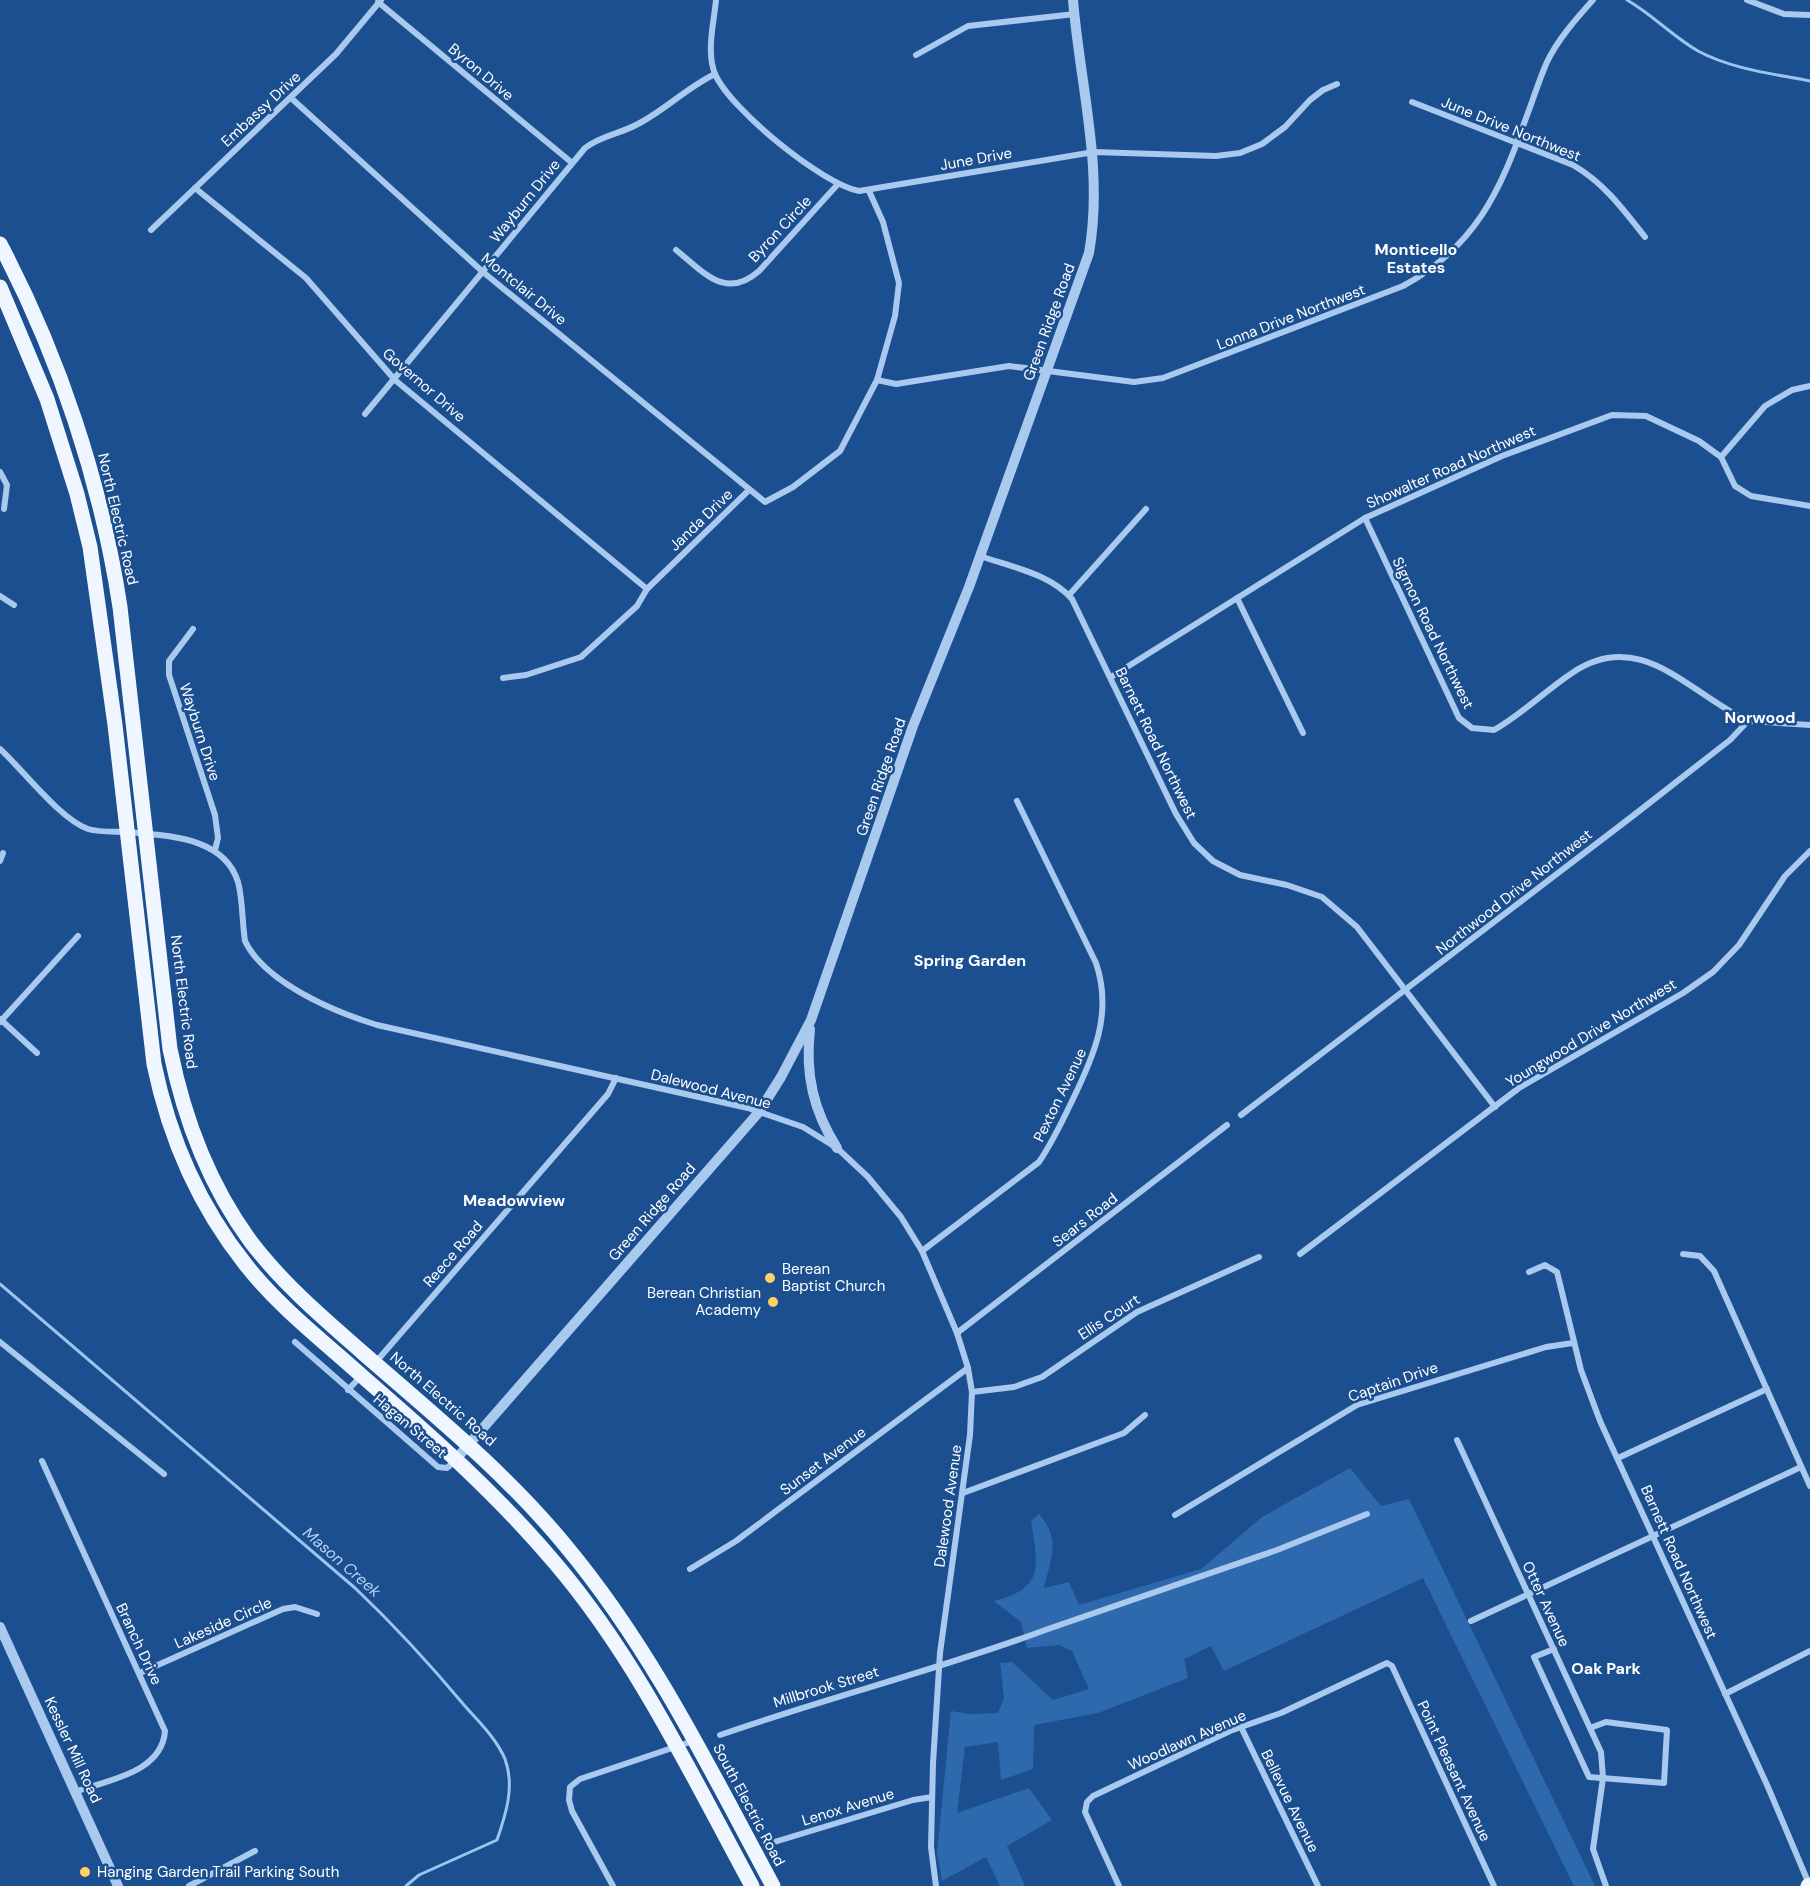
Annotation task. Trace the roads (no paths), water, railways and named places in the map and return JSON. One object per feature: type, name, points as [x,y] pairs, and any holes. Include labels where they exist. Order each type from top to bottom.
[{"type":"main road","name":"North Electric Road","points":[[0,244],[22,289],[67,400],[107,539],[120,607],[170,1049],[183,1103],[204,1162],[235,1219],[274,1270],[309,1306],[468,1445],[542,1517],[597,1585],[636,1641],[694,1741]]},
{"type":"main road","points":[[2,298],[47,399],[77,494],[90,547],[128,832],[154,1064],[165,1110],[183,1161],[211,1216],[246,1265],[290,1312],[456,1459],[525,1528],[591,1609],[639,1681],[752,1886]]},
{"type":"main road","name":"South Electric Road","points":[[694,1741],[773,1886]]},
{"type":"street","points":[[715,74],[711,57],[716,0]]},
{"type":"street","name":"Green Ridge Road","points":[[456,1459],[759,1112],[791,1060],[811,1020],[913,726],[981,556],[1089,253],[1095,210],[1094,152],[1073,0]]},
{"type":"street","name":"Lonna Drive Northwest","points":[[877,380],[896,384],[995,366],[1134,382],[1163,378],[1403,286],[1438,264],[1475,227],[1496,194],[1551,55],[1562,37],[1593,0]]},
{"type":"street","points":[[1746,0],[1784,14],[1810,15]]},
{"type":"street","name":"Embassy Drive","points":[[151,230],[336,54],[379,1]]},
{"type":"street","name":"Byron Drive","points":[[379,1],[572,162]]},
{"type":"street","points":[[916,55],[968,26],[1075,14]]},
{"type":"street","name":"Wayburn Drive","points":[[365,414],[572,162],[593,142],[637,125],[687,89],[715,74]]},
{"type":"street","name":"June Drive","points":[[715,74],[725,90],[765,133],[838,184],[848,189],[869,191],[1094,152],[1216,156],[1240,153],[1262,144],[1285,127],[1310,100],[1336,84]]},
{"type":"street","name":"Montclair Drive","points":[[291,98],[483,272],[748,491]]},
{"type":"street","name":"June Drive Northwest","points":[[1412,102],[1587,173],[1615,199],[1645,237]]},
{"type":"street","name":"Byron Circle","points":[[676,250],[715,280],[729,285],[743,283],[759,271],[838,184]]},
{"type":"street","name":"Governor Drive","points":[[195,188],[306,278],[395,380],[647,589]]},
{"type":"street","name":"Janda Drive","points":[[503,678],[526,675],[580,657],[637,606],[647,589],[748,491],[760,501],[769,502],[828,461],[846,441],[877,380],[895,316],[899,283],[883,222],[869,191]]},
{"type":"street","points":[[2,298],[22,289]]},
{"type":"street","points":[[1720,457],[1765,406],[1792,390],[1810,386]]},
{"type":"street","name":"Showalter Road Northwest","points":[[1111,677],[1365,518],[1502,456],[1611,415],[1634,413],[1658,420],[1699,441],[1720,457],[1736,486],[1751,496],[1810,506]]},
{"type":"street","points":[[0,472],[7,485],[4,509]]},
{"type":"street","points":[[1069,595],[1146,509]]},
{"type":"street","name":"Sigmon Road Northwest","points":[[1365,518],[1459,718],[1472,729],[1494,730],[1572,673],[1587,664],[1615,657],[1650,662],[1748,721]]},
{"type":"street","name":"Barnett Road Northwest","points":[[981,556],[1044,578],[1069,595],[1079,610],[1176,814],[1203,852],[1223,868],[1240,875],[1305,890],[1329,901],[1357,927],[1494,1107]]},
{"type":"street","points":[[0,596],[14,605]]},
{"type":"street","points":[[1237,598],[1303,733]]},
{"type":"street","name":"Wayburn Drive","points":[[193,629],[169,661],[169,675],[215,815],[218,838],[215,850]]},
{"type":"street","points":[[1748,721],[1810,725]]},
{"type":"street","name":"Northwood Drive Northwest","points":[[1241,1114],[1721,747],[1748,721]]},
{"type":"street","points":[[0,749],[69,818],[90,829],[146,834],[196,842],[215,850]]},
{"type":"street","name":"Pexton Avenue","points":[[922,1251],[1039,1162],[1052,1144],[1095,1053],[1100,1032],[1103,999],[1099,972],[1017,801]]},
{"type":"street","name":"Dalewood Avenue","points":[[215,850],[235,873],[241,897],[245,941],[249,950],[266,968],[335,1010],[377,1025],[730,1103],[793,1123],[837,1148],[868,1177],[901,1217],[922,1251],[957,1333],[968,1368],[972,1392],[970,1435],[963,1493],[939,1665],[931,1847],[936,1886]]},
{"type":"street","name":"Youngwood Drive Northwest","points":[[1300,1254],[1494,1107],[1548,1070],[1662,1005],[1713,972],[1739,945],[1785,876],[1810,851]]},
{"type":"street","points":[[0,861],[3,853]]},
{"type":"street","points":[[37,1053],[0,1020],[78,936]]},
{"type":"street","points":[[811,1020],[808,1047],[810,1090],[822,1121],[837,1148]]},
{"type":"street","name":"Reece Road","points":[[375,1363],[608,1094],[616,1078]]},
{"type":"street","name":"Sears Road","points":[[957,1333],[1227,1125]]},
{"type":"street","points":[[1683,1254],[1700,1256],[1714,1271],[1810,1486]]},
{"type":"street","name":"Ellis Court","points":[[972,1392],[1014,1387],[1042,1377],[1137,1312],[1259,1257]]},
{"type":"street","name":"Barnett Road Northwest","points":[[1529,1272],[1545,1265],[1557,1272],[1573,1343],[1589,1395],[1725,1694],[1809,1886]]},
{"type":"street","points":[[0,1342],[164,1474]]},
{"type":"street","name":"Hagan Street","points":[[295,1342],[438,1467],[447,1468],[456,1459]]},
{"type":"street","name":"Captain Drive","points":[[1175,1515],[1357,1405],[1546,1347],[1573,1343]]},
{"type":"street","name":"Sunset Avenue","points":[[690,1569],[736,1540],[968,1368]]},
{"type":"street","points":[[348,1390],[361,1375]]},
{"type":"street","points":[[1618,1458],[1767,1389]]},
{"type":"street","points":[[963,1493],[1124,1433],[1145,1415]]},
{"type":"street","name":"Otter Avenue","points":[[1457,1440],[1601,1752],[1603,1778],[1593,1849],[1606,1886]]},
{"type":"street","name":"Branch Drive","points":[[42,1461],[165,1731],[158,1753],[145,1766],[75,1792]]},
{"type":"street","points":[[1471,1622],[1801,1467]]},
{"type":"street","name":"Millbrook Street","points":[[720,1735],[840,1695],[1012,1644],[1048,1629],[1277,1550],[1367,1514]]},
{"type":"street","name":"Lakeside Circle","points":[[140,1673],[283,1609],[295,1607],[318,1614]]},
{"type":"street","name":"Kessler Mill Road","points":[[0,1627],[118,1886]]},
{"type":"street","points":[[1554,1648],[1534,1657],[1589,1776],[1664,1783],[1669,1732],[1664,1729],[1606,1722],[1590,1728]]},
{"type":"street","points":[[1725,1694],[1810,1651]]},
{"type":"street","name":"Woodlawn Avenue","points":[[1119,1886],[1085,1812],[1087,1802],[1094,1796],[1241,1727],[1281,1713],[1387,1664],[1392,1666]]},
{"type":"street","name":"Point Pleasant Avenue","points":[[1392,1666],[1494,1886]]},
{"type":"street","name":"Bellevue Avenue","points":[[1241,1727],[1318,1886]]},
{"type":"street","points":[[613,1886],[569,1800],[570,1787],[573,1783],[675,1745],[694,1741]]},
{"type":"street","name":"Lenox Avenue","points":[[771,1843],[903,1803],[932,1797]]},
{"type":"street","points":[[189,1886],[255,1851]]},
{"type":"waterway","points":[[1627,0],[1689,45],[1711,57],[1753,70],[1810,81]]},
{"type":"waterway","name":"Mason Creek","points":[[0,1284],[355,1588],[424,1659],[497,1744],[505,1759],[509,1779],[506,1810],[497,1840],[419,1875],[406,1886]]},
{"type":"place","name":"Berean Baptist Church","points":[[770,1278]]},
{"type":"place","name":"Berean Christian Academy","points":[[773,1302]]},
{"type":"place","name":"Hanging Garden Trail Parking South","points":[[85,1872]]},
{"type":"district","name":"Monticello Estates","points":[[1416,258]]},
{"type":"district","name":"Norwood","points":[[1760,717]]},
{"type":"district","name":"Spring Garden","points":[[970,960]]},
{"type":"district","name":"Meadowview","points":[[514,1200]]},
{"type":"district","name":"Oak Park","points":[[1606,1668]]}]
